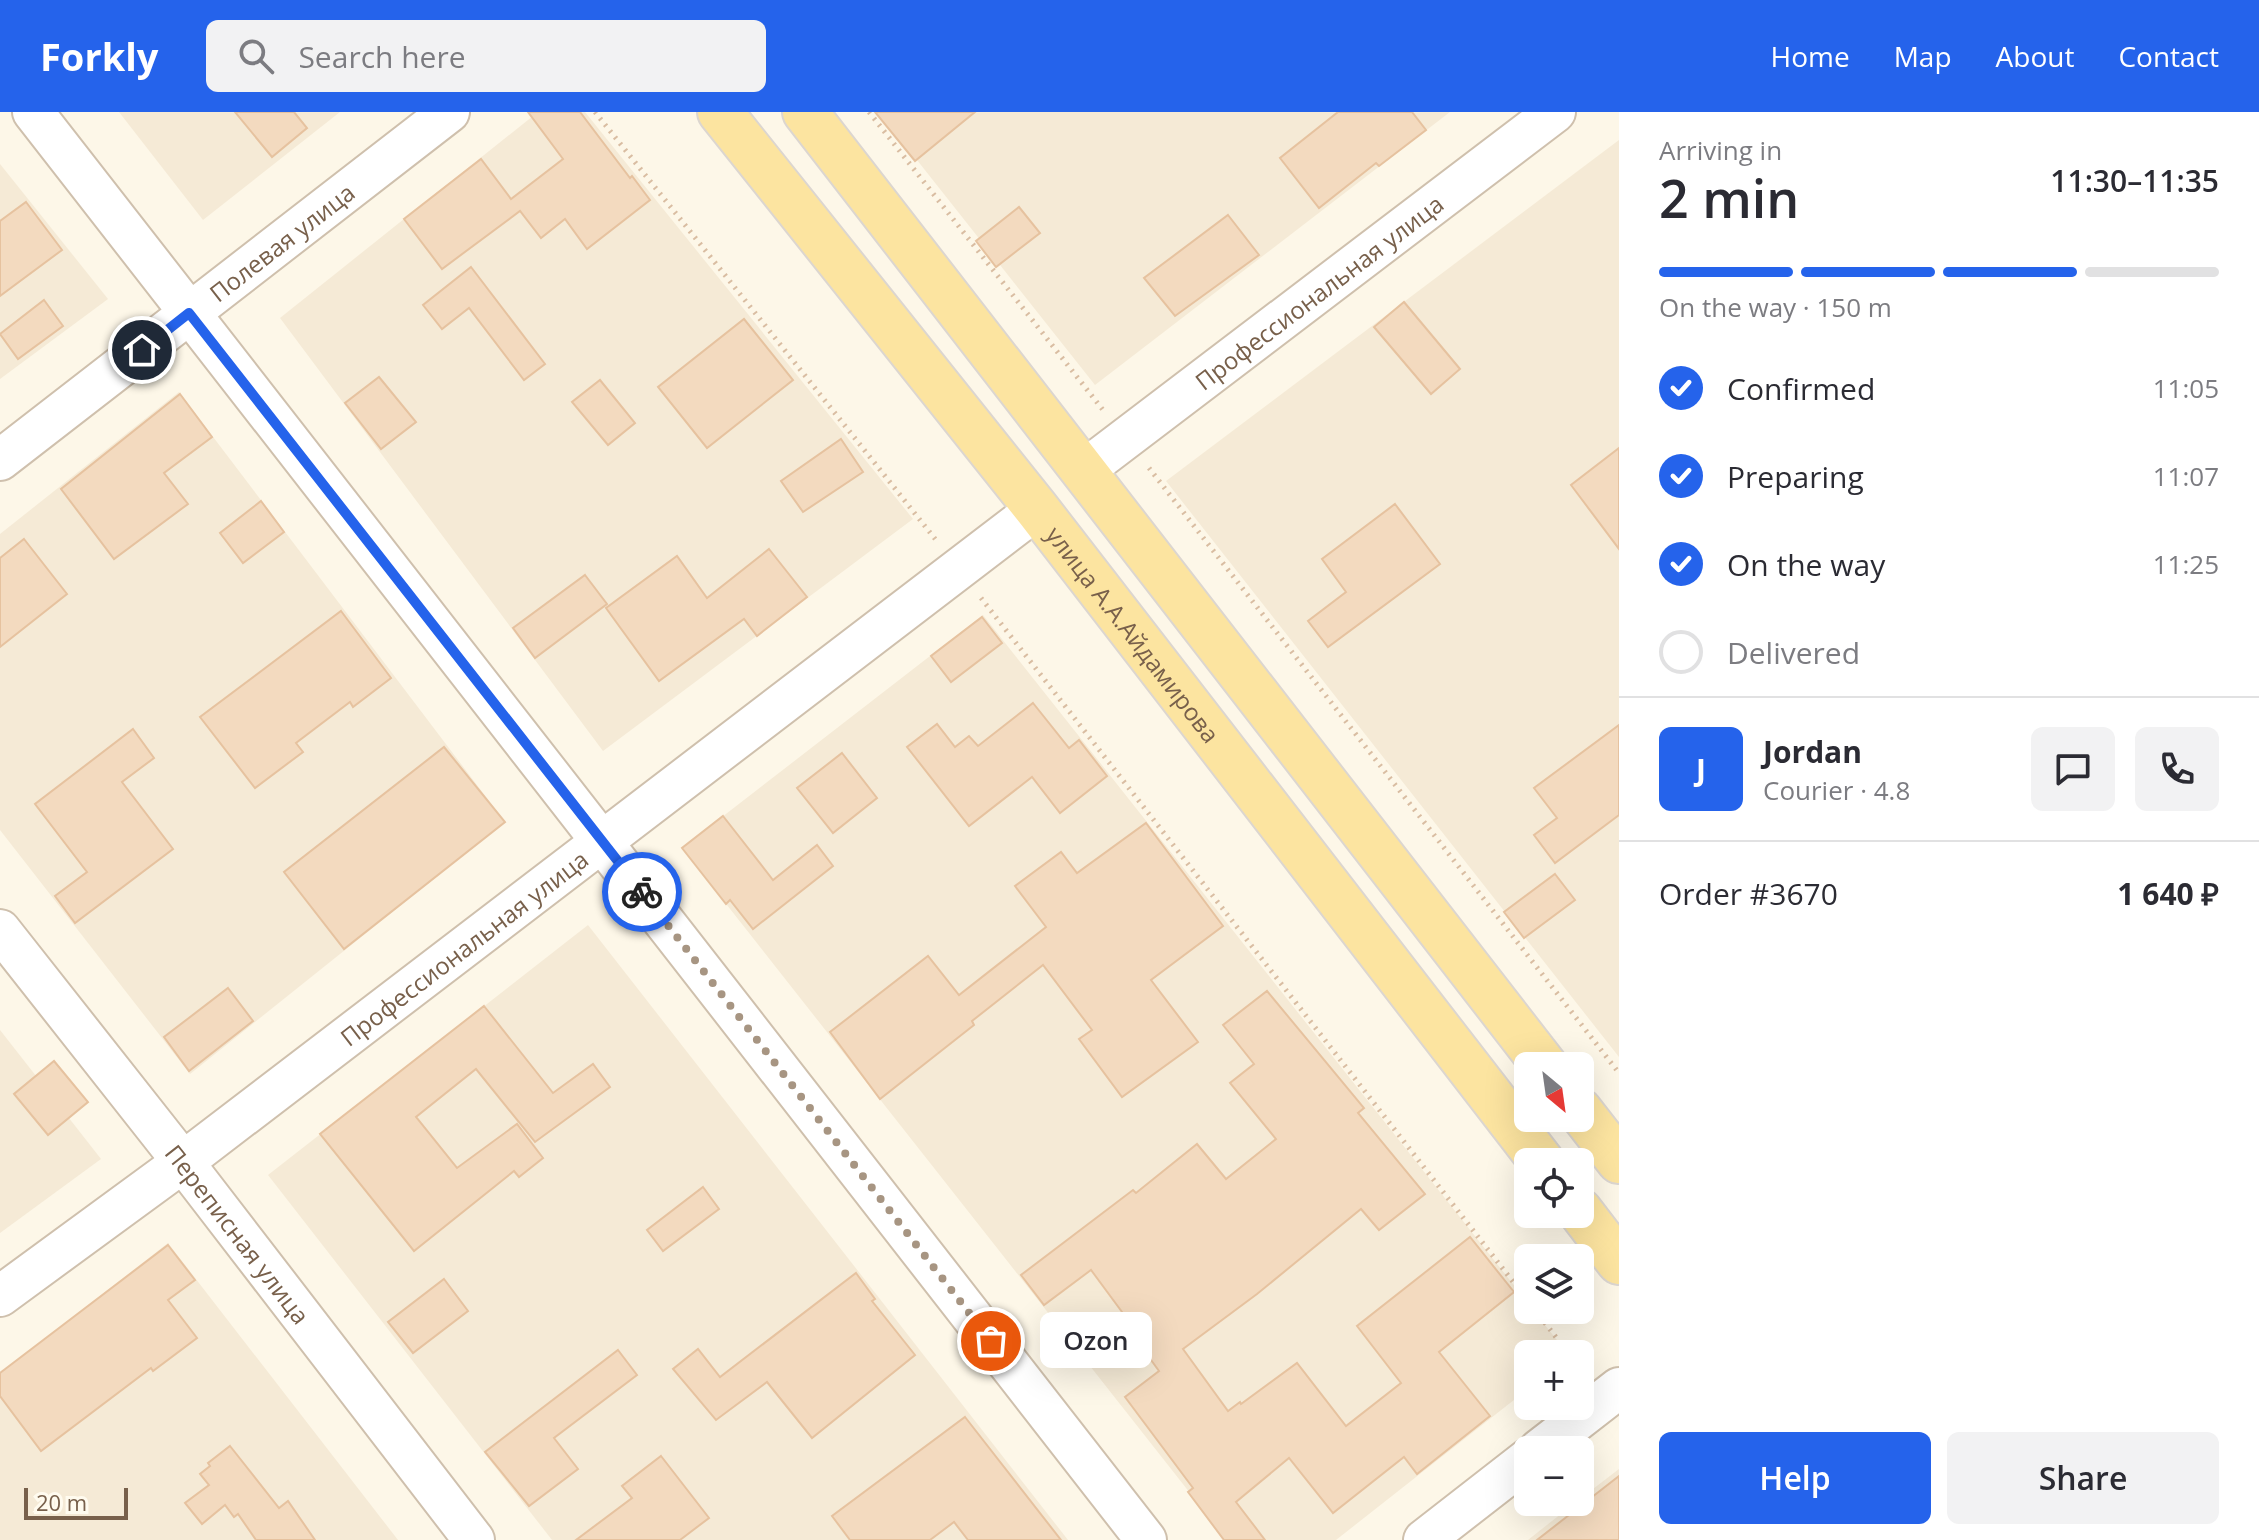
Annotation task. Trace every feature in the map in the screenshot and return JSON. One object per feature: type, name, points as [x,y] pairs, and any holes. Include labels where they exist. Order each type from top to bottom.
[{"type":"main road","name":"улица А.А.Айдамирова","points":[[720,112],[1037,509],[1531,1148]]},
{"type":"main road","points":[[805,112],[1534,1052]]},
{"type":"main road","points":[[1594,1129],[1619,1161]]},
{"type":"main road","points":[[1593,1228],[1619,1262]]},
{"type":"street","points":[[33,112],[1146,1540]]},
{"type":"street","name":"Полевая улица","points":[[0,460],[449,112]]},
{"type":"street","name":"Профессиональная улица","points":[[1083,471],[1555,112]]},
{"type":"street","name":"Профессиональная улица","points":[[0,1296],[183,1162],[1037,509]]},
{"type":"street","name":"Переписная улица","points":[[0,930],[474,1540]]},
{"type":"street","points":[[1557,1436],[1619,1388]]},
{"type":"street","points":[[1424,1540],[1514,1470]]},
{"type":"path","points":[[595,112],[959,570],[1514,1283]]},
{"type":"path","points":[[869,112],[1619,1073]]},
{"type":"path","points":[[1546,1324],[1558,1340]]},
{"type":"shaded area","points":[[119,112],[340,112],[203,220]]},
{"type":"shaded area","points":[[538,112],[585,112],[913,519],[603,751],[280,318]]},
{"type":"shaded area","points":[[879,112],[1450,112],[1095,385]]},
{"type":"shaded area","points":[[1619,140],[1619,1057],[1166,481]]},
{"type":"shaded area","points":[[0,164],[108,299],[0,379]]},
{"type":"shaded area","points":[[179,392],[505,822],[190,1074],[0,830],[0,534]]},
{"type":"shaded area","points":[[983,615],[1514,1285],[1514,1324],[1544,1324],[1557,1340],[1514,1340],[1514,1400],[1336,1540],[1227,1540],[682,848]]},
{"type":"shaded area","points":[[588,925],[1068,1540],[552,1540],[268,1175]]},
{"type":"shaded area","points":[[0,1030],[101,1159],[0,1233]]},
{"type":"shaded area","points":[[168,1243],[398,1540],[0,1540],[0,1374]]},
{"type":"shaded area","points":[[1619,1469],[1619,1540],[1528,1540],[1558,1516],[1594,1516],[1594,1488]]},
{"type":"building","points":[[235,112],[294,112],[307,128],[272,157]]},
{"type":"building","points":[[528,112],[580,112],[650,200],[587,249],[565,219],[541,238],[520,211],[442,269],[404,219],[481,159],[511,199],[563,159]]},
{"type":"building","points":[[875,112],[975,112],[915,161]]},
{"type":"building","points":[[1338,112],[1412,112],[1426,130],[1379,166],[1376,163],[1319,208],[1280,158]]},
{"type":"building","points":[[26,202],[62,250],[0,296],[0,221]]},
{"type":"building","points":[[1019,207],[1040,233],[996,267],[976,241]]},
{"type":"building","points":[[1228,215],[1259,255],[1175,316],[1144,278]]},
{"type":"building","points":[[471,267],[545,364],[524,380],[469,308],[442,329],[423,305]]},
{"type":"building","points":[[44,300],[63,326],[18,359],[0,334]]},
{"type":"building","points":[[1404,302],[1460,369],[1431,394],[1374,327]]},
{"type":"building","points":[[744,319],[793,380],[707,448],[658,387]]},
{"type":"building","points":[[379,377],[416,422],[381,449],[345,403]]},
{"type":"building","points":[[600,380],[635,423],[608,445],[572,402]]},
{"type":"building","points":[[180,394],[212,437],[164,473],[188,504],[114,559],[61,489]]},
{"type":"building","points":[[841,439],[863,472],[803,512],[781,481]]},
{"type":"building","points":[[1619,448],[1619,549],[1571,485]]},
{"type":"building","points":[[261,501],[284,532],[243,563],[220,533]]},
{"type":"building","points":[[1395,504],[1440,564],[1328,647],[1308,621],[1346,592],[1322,559]]},
{"type":"building","points":[[24,539],[67,594],[0,647],[0,558]]},
{"type":"building","points":[[769,549],[807,597],[757,636],[744,619],[659,681],[606,608],[677,556],[707,598]]},
{"type":"building","points":[[585,575],[607,604],[535,658],[513,628]]},
{"type":"building","points":[[341,611],[391,678],[353,707],[350,702],[296,743],[303,752],[255,788],[200,717]]},
{"type":"building","points":[[982,617],[1002,643],[951,682],[931,656]]},
{"type":"building","points":[[1033,703],[1069,748],[1079,740],[1107,776],[1060,813],[1032,777],[969,826],[907,747],[937,724],[955,747],[969,736],[978,746]]},
{"type":"building","points":[[1619,725],[1619,815],[1555,863],[1534,835],[1557,818],[1534,788]]},
{"type":"building","points":[[133,729],[154,758],[122,782],[173,849],[75,923],[55,896],[87,872],[35,804]]},
{"type":"building","points":[[444,747],[505,822],[344,949],[284,872]]},
{"type":"building","points":[[842,753],[877,798],[833,833],[797,788]]},
{"type":"building","points":[[723,816],[773,880],[817,845],[833,866],[753,929],[730,900],[726,904],[682,848]]},
{"type":"building","points":[[1146,823],[1223,926],[1151,980],[1198,1042],[1122,1097],[1079,1039],[1092,1030],[1043,965],[972,1021],[974,1025],[880,1099],[830,1032],[928,956],[959,995],[1046,927],[1015,886],[1061,852],[1077,873]]},
{"type":"building","points":[[1555,874],[1575,900],[1524,938],[1504,912]]},
{"type":"building","points":[[228,988],[253,1021],[189,1071],[164,1037]]},
{"type":"building","points":[[1267,991],[1364,1108],[1358,1113],[1425,1194],[1379,1230],[1361,1209],[1257,1294],[1183,1349],[1228,1411],[1297,1363],[1346,1426],[1401,1383],[1357,1326],[1470,1237],[1514,1292],[1439,1352],[1490,1416],[1417,1474],[1404,1457],[1333,1513],[1289,1458],[1236,1502],[1265,1540],[1224,1540],[1188,1492],[1193,1488],[1125,1397],[1159,1371],[1135,1338],[1139,1335],[1091,1270],[1044,1305],[1021,1275],[1133,1190],[1136,1193],[1197,1144],[1226,1179],[1276,1139],[1230,1083],[1254,1064],[1223,1025]]},
{"type":"building","points":[[484,1006],[553,1093],[593,1064],[610,1087],[535,1142],[476,1069],[416,1117],[457,1168],[517,1124],[543,1158],[519,1177],[514,1171],[414,1251],[320,1134]]},
{"type":"building","points":[[54,1061],[88,1102],[48,1135],[14,1094]]},
{"type":"building","points":[[703,1187],[719,1209],[663,1251],[647,1230]]},
{"type":"building","points":[[168,1245],[195,1280],[168,1300],[197,1338],[153,1371],[151,1368],[41,1451],[0,1396],[0,1373]]},
{"type":"building","points":[[856,1273],[875,1299],[872,1301],[915,1355],[812,1438],[767,1382],[716,1420],[673,1369],[698,1349],[720,1377]]},
{"type":"building","points":[[444,1279],[468,1311],[413,1353],[388,1322]]},
{"type":"building","points":[[618,1350],[637,1375],[554,1438],[578,1469],[529,1506],[485,1452]]},
{"type":"building","points":[[965,1417],[1061,1540],[968,1540],[954,1522],[930,1540],[850,1540],[832,1516]]},
{"type":"building","points":[[230,1446],[279,1508],[288,1501],[315,1540],[256,1540],[238,1514],[234,1517],[225,1505],[202,1524],[185,1503],[209,1485],[200,1474],[210,1466],[208,1463]]},
{"type":"building","points":[[661,1456],[709,1518],[680,1540],[576,1540],[632,1498],[622,1486]]},
{"type":"building","points":[[1619,1476],[1619,1540],[1537,1540],[1568,1516],[1594,1516],[1594,1496]]},
{"type":"way so far","points":[[642,892],[991,1341]]},
{"type":"place","name":"Ozon","points":[[991,1341]]},
{"type":"route","points":[[142,350],[189,313],[642,892]]}]
